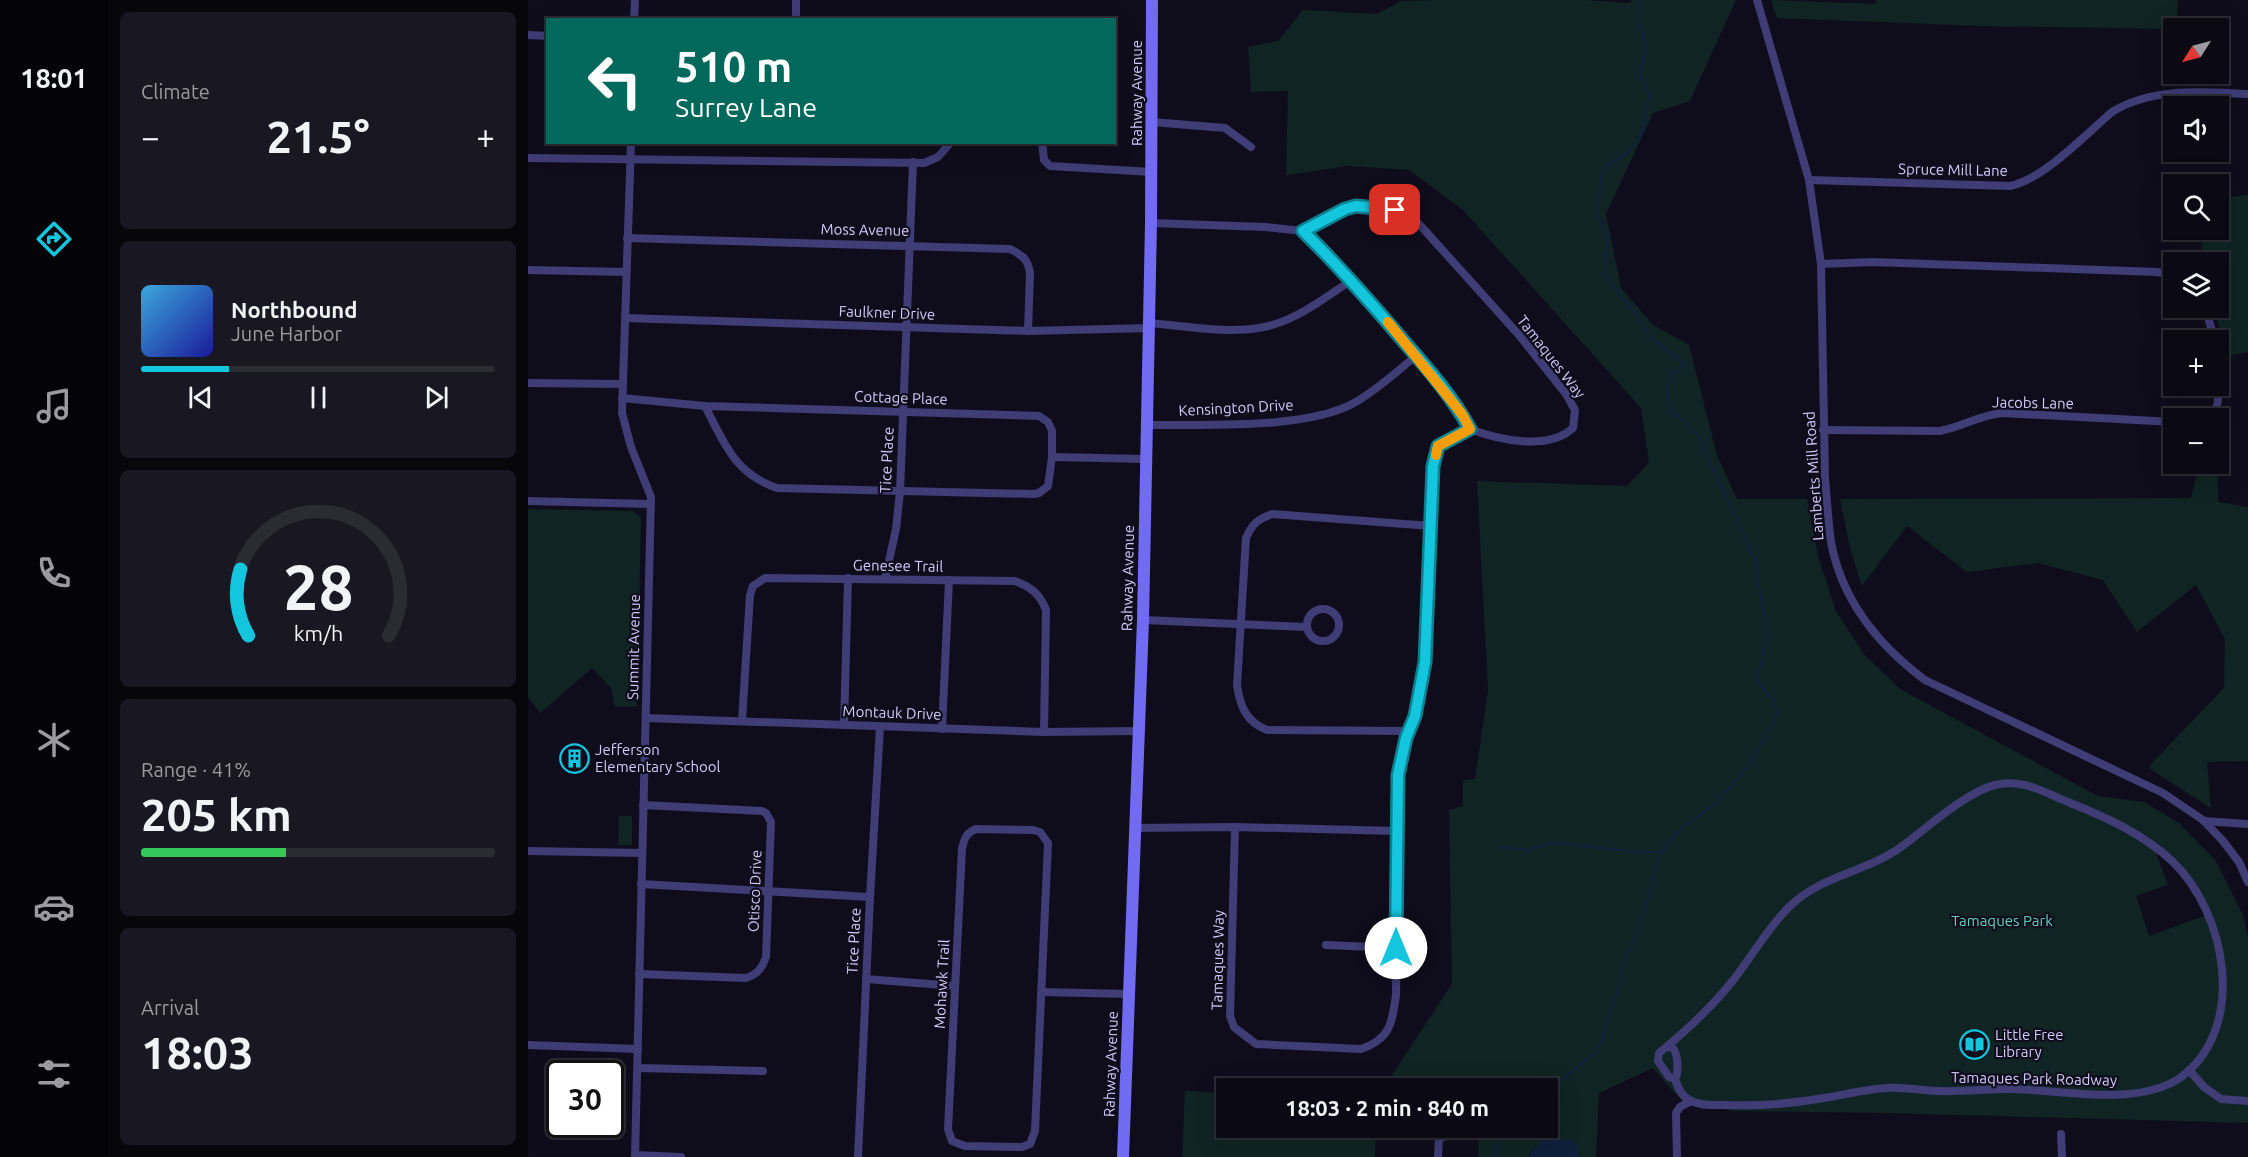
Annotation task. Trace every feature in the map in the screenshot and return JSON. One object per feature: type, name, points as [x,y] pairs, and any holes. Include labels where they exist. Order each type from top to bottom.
[{"type":"street","points":[[634,18],[635,0]]},
{"type":"street","points":[[796,0],[796,18]]},
{"type":"street","name":"Rahway Avenue","points":[[1123,1157],[1137,731],[1143,620],[1152,172],[1152,0]]},
{"type":"street","name":"Lamberts Mill Road","points":[[1757,0],[1809,180],[1821,264],[1823,430],[1831,543],[1841,577],[1853,603],[1881,644],[1924,680],[2163,794],[2204,821],[2239,862],[2248,882]]},
{"type":"street","points":[[528,35],[546,36]]},
{"type":"street","name":"Spruce Mill Lane","points":[[1809,180],[2010,186],[2021,184],[2039,175],[2112,112],[2125,104],[2182,92],[2248,94]]},
{"type":"street","points":[[1152,122],[1225,128],[1251,147]]},
{"type":"street","name":"Summit Avenue","points":[[631,144],[622,413],[625,429],[648,488],[650,504],[635,1156]]},
{"type":"street","points":[[528,158],[931,162],[944,152],[950,144]]},
{"type":"street","points":[[1042,144],[1044,160],[1050,166],[1152,172]]},
{"type":"street","name":"Tice Place","points":[[885,579],[896,529],[900,492],[913,162]]},
{"type":"street","name":"Tamaques Way","points":[[1235,827],[1230,1016],[1234,1027],[1256,1044],[1361,1049],[1372,1045],[1384,1036],[1392,1023],[1396,995],[1398,775],[1415,716],[1425,662],[1433,466],[1438,446],[1470,429],[1504,438],[1542,441],[1566,435],[1574,428],[1575,410],[1566,394],[1519,335],[1410,214],[1356,206],[1345,209],[1303,231]]},
{"type":"street","points":[[1151,223],[1266,227],[1303,231],[1352,280],[1462,414],[1470,429]]},
{"type":"street","name":"Moss Avenue","points":[[627,238],[1003,247],[1023,255],[1029,264],[1028,331]]},
{"type":"street","points":[[1821,264],[1873,262],[2163,273]]},
{"type":"street","points":[[528,270],[626,272]]},
{"type":"street","name":"Faulkner Drive","points":[[625,318],[1028,331],[1149,326],[1241,331],[1274,325],[1306,310],[1352,280]]},
{"type":"street","name":"Kensington Drive","points":[[1146,425],[1270,422],[1318,416],[1353,404],[1416,356]]},
{"type":"street","points":[[528,383],[623,384]]},
{"type":"street","name":"Cottage Place","points":[[622,398],[705,406],[1039,416],[1048,422],[1052,430],[1050,480],[1048,486],[1039,493],[777,488],[762,483],[739,465],[725,445],[705,406]]},
{"type":"street","name":"Jacobs Lane","points":[[1823,430],[1940,432],[1988,415],[2002,413],[2163,421]]},
{"type":"street","points":[[1052,457],[1145,459]]},
{"type":"street","points":[[528,501],[650,504]]},
{"type":"street","points":[[1409,731],[1267,730],[1254,725],[1239,702],[1237,685],[1246,538],[1251,526],[1272,514],[1431,526]]},
{"type":"street","name":"Genesee Trail","points":[[742,721],[748,608],[753,586],[765,578],[1015,581],[1034,590],[1042,599],[1046,610],[1044,732]]},
{"type":"street","points":[[844,725],[848,578]]},
{"type":"street","points":[[942,729],[949,580]]},
{"type":"street","points":[[1143,620],[1307,627]]},
{"type":"street","name":"Montauk Drive","points":[[646,718],[1044,732],[1137,731]]},
{"type":"street","name":"Tice Place","points":[[858,1157],[880,727]]},
{"type":"street","name":"Tamaques Park Roadway","points":[[1666,1047],[1718,998],[1779,918],[1808,891],[1826,880],[1890,855],[1968,798],[1999,784],[2022,783],[2132,830],[2160,851],[2188,878],[2215,930],[2222,956],[2226,989],[2217,1033],[2209,1049],[2189,1070],[2164,1085],[2118,1094],[2089,1095],[2026,1089],[1934,1091],[1886,1088],[1786,1105],[1701,1104],[1691,1101]]},
{"type":"street","name":"Otisco Drive","points":[[639,974],[746,978],[762,968],[766,957],[771,822],[766,813],[753,810],[644,805]]},
{"type":"street","points":[[2204,821],[2248,824]]},
{"type":"street","points":[[1134,828],[1235,827],[1397,831]]},
{"type":"street","name":"Mohawk Trail","points":[[975,829],[1033,830],[1040,832],[1048,843],[1042,992],[1035,1131],[1030,1144],[1022,1147],[965,1146],[952,1141],[948,1129],[964,839],[969,832],[975,829]]},
{"type":"street","points":[[528,851],[642,853]]},
{"type":"street","points":[[641,884],[870,897]]},
{"type":"street","points":[[1326,945],[1396,948]]},
{"type":"street","points":[[866,979],[955,986]]},
{"type":"street","points":[[1042,992],[1128,994]]},
{"type":"street","points":[[528,1046],[638,1049]]},
{"type":"street","points":[[1675,1079],[1670,1077],[1658,1059],[1659,1053],[1666,1047],[1673,1048],[1676,1052],[1677,1075],[1675,1079],[1680,1091],[1691,1101],[1680,1107],[1677,1113],[1677,1157]]},
{"type":"street","points":[[638,1068],[764,1071]]},
{"type":"street","points":[[2189,1070],[2204,1087],[2221,1099],[2248,1101]]},
{"type":"street","points":[[2061,1134],[2062,1157]]},
{"type":"street","points":[[1438,1157],[1439,1138]]},
{"type":"street","points":[[635,1156],[681,1157]]},
{"type":"green space","name":"Tamaques Park","points":[[1586,0],[1629,3],[1633,0],[1736,0],[1690,101],[1653,113],[1606,214],[1621,288],[1652,324],[1689,345],[1717,455],[1737,499],[1807,499],[1818,556],[1836,611],[1863,653],[1900,689],[2098,796],[2144,802],[2179,823],[2216,861],[2243,915],[2248,936],[2248,1123],[1733,1111],[1691,1101],[1674,1093],[1653,1068],[1599,1093],[1596,1157],[1580,1157],[1579,1151],[1569,1140],[1563,1140],[1540,1144],[1531,1151],[1528,1157],[1478,1157],[1479,1138],[1558,1138],[1558,1078],[1390,1078],[1452,984],[1449,810],[1463,806],[1463,780],[1475,779],[1488,690],[1477,481],[1627,486],[1649,463],[1641,408],[1463,210],[1409,170],[1348,166],[1286,175],[1288,91],[1251,92],[1248,47],[1278,41],[1303,10],[1377,14],[1401,1]],"holes":[[[2150,837],[2212,913],[2149,936],[2136,896],[2168,885]]]},
{"type":"green space","points":[[1771,0],[1875,4],[1876,0],[2178,0],[2177,18],[2163,18],[2163,29],[1981,26],[1777,18]]},
{"type":"green space","points":[[2248,195],[2248,352],[2229,356],[2229,330],[2220,330],[2217,318],[2229,318],[2229,252],[2201,252],[2201,240],[2229,240],[2229,197]]},
{"type":"green space","points":[[2197,474],[2218,474],[2218,502],[2248,507],[2248,761],[2207,762],[2211,808],[2150,769],[2151,764],[2224,688],[2225,639],[2196,585],[2137,632],[2103,580],[2038,563],[1967,572],[1907,526],[1862,586],[1850,548],[1840,499],[2191,498]]},
{"type":"green space","points":[[528,509],[633,511],[641,518],[637,706],[615,707],[611,688],[592,668],[540,713],[528,697]]},
{"type":"green space","points":[[619,816],[632,816],[632,845],[618,845]]},
{"type":"green space","points":[[1185,1091],[1216,1092],[1216,1138],[1376,1138],[1375,1157],[1182,1157]]},
{"type":"water","points":[[1545,1140],[1570,1140],[1577,1144],[1580,1157],[1528,1157],[1538,1144]]},
{"type":"waterway","points":[[1558,1083],[1596,1052],[1601,1043],[1661,852],[1684,826],[1714,805],[1738,778],[1750,763],[1778,714],[1773,700],[1757,681],[1767,637],[1755,559],[1697,434],[1669,407],[1668,382],[1681,367],[1682,362],[1647,335],[1644,326],[1606,276],[1604,260],[1608,245],[1598,212],[1601,176],[1608,165],[1624,155],[1634,145],[1643,130],[1649,96],[1640,77],[1645,48],[1638,13],[1642,0]]},
{"type":"waterway","points":[[1498,847],[1530,850],[1558,843],[1637,852],[1661,852]]},
{"type":"waterway","points":[[1496,1157],[1500,1138]]},
{"type":"slow traffic","points":[[1388,322],[1462,414],[1470,429],[1438,446],[1436,455]]},
{"type":"place","name":"Jefferson Elementary School","points":[[574,759]]},
{"type":"place","name":"Little Free Library","points":[[1974,1044]]},
{"type":"route","points":[[1395,210],[1356,206],[1345,209],[1303,231],[1352,280],[1431,374],[1462,414],[1470,429],[1438,446],[1433,466],[1425,662],[1415,716],[1406,738],[1398,775],[1396,948]]}]
